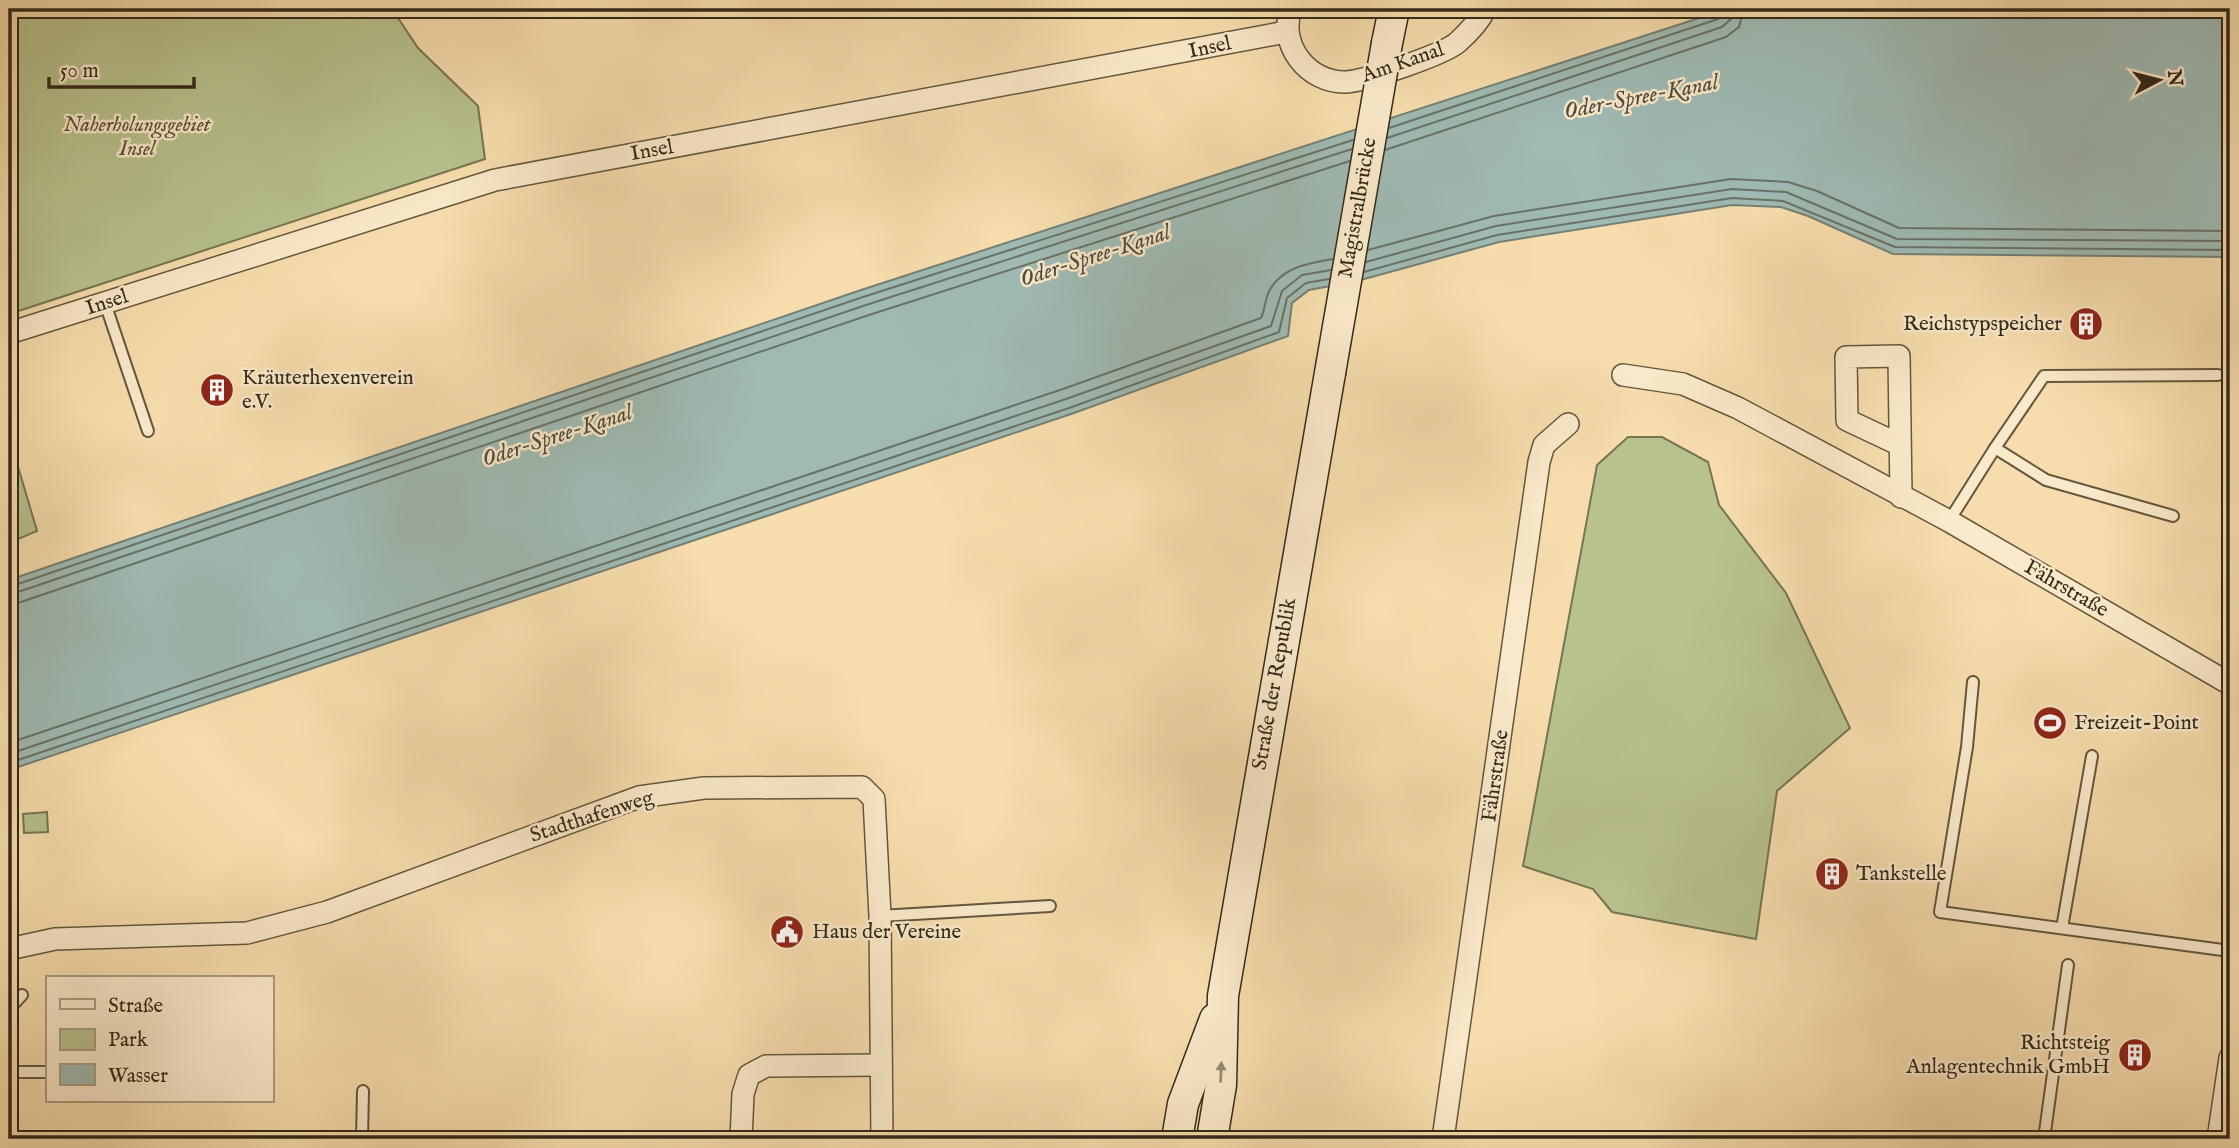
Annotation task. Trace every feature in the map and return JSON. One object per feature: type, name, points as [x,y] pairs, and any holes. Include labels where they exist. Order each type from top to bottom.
[{"type":"main road","name":"Magistralbrücke","points":[[1330,373],[1394,9]]},
{"type":"main road","name":"Straße der Republik","points":[[1212,1139],[1221,1085],[1223,996],[1330,373]]},
{"type":"main road","name":"Straße der Republik","points":[[1177,1139],[1183,1104],[1223,996]]},
{"type":"street","points":[[1286,33],[1291,9]]},
{"type":"street","name":"Am Kanal","points":[[1286,33],[1289,46],[1308,68],[1332,80],[1348,82],[1422,60],[1457,44],[1485,9]]},
{"type":"street","name":"Insel","points":[[9,333],[495,180],[1286,33]]},
{"type":"street","name":"Fährstraße","points":[[1623,375],[1683,383],[1738,408],[1949,522],[2230,684]]},
{"type":"street","name":"Fährstraße","points":[[1443,1139],[1539,461],[1544,445],[1568,424]]},
{"type":"street","points":[[1900,445],[1901,497]]},
{"type":"street","name":"Stadthafenweg","points":[[9,949],[55,939],[247,933],[327,912],[639,797],[705,788],[862,787],[874,799],[880,916],[882,1139]]},
{"type":"street","points":[[2218,1139],[2230,1058]]},
{"type":"street","points":[[741,1139],[743,1094],[749,1075],[766,1066],[880,1065]]},
{"type":"lane","points":[[105,303],[148,431]]},
{"type":"lane","points":[[1949,522],[1995,448],[2045,376],[2218,375]]},
{"type":"lane","points":[[1995,448],[2046,480],[2173,516]]},
{"type":"lane","points":[[1973,682],[1967,747],[1940,912],[2230,951]]},
{"type":"lane","points":[[2062,928],[2092,756]]},
{"type":"lane","points":[[880,916],[1050,906]]},
{"type":"lane","points":[[2044,1139],[2068,965]]},
{"type":"lane","points":[[9,1009],[22,995]]},
{"type":"lane","points":[[9,1072],[46,1072]]},
{"type":"lane","points":[[362,1139],[363,1091]]},
{"type":"green space","name":"Naherholungsgebiet Insel","points":[[9,9],[392,9],[418,48],[478,106],[485,159],[9,314]]},
{"type":"green space","points":[[9,436],[37,531],[9,543]]},
{"type":"green space","points":[[1628,437],[1662,437],[1708,462],[1719,505],[1786,593],[1850,728],[1777,791],[1756,939],[1612,912],[1593,889],[1523,866],[1597,465]]},
{"type":"green space","points":[[47,812],[48,832],[24,833],[23,814]]},
{"type":"water","name":"Oder-Spree-Kanal","points":[[1727,9],[2230,9],[2230,257],[1893,254],[1808,216],[1781,207],[1732,205],[1499,242],[1357,281],[1309,290],[1292,303],[1288,336],[1071,414],[9,770],[9,580],[861,290]]},
{"type":"place","name":"Reichstypspeicher","points":[[2086,324]]},
{"type":"place","name":"Kräuterhexenverein e.V.","points":[[217,390]]},
{"type":"place","name":"Freizeit-Point","points":[[2050,723]]},
{"type":"place","name":"Tankstelle","points":[[1832,874]]},
{"type":"place","name":"Haus der Vereine","points":[[787,932]]},
{"type":"place","name":"Richtsteig Anlagentechnik GmbH","points":[[2135,1055]]}]
